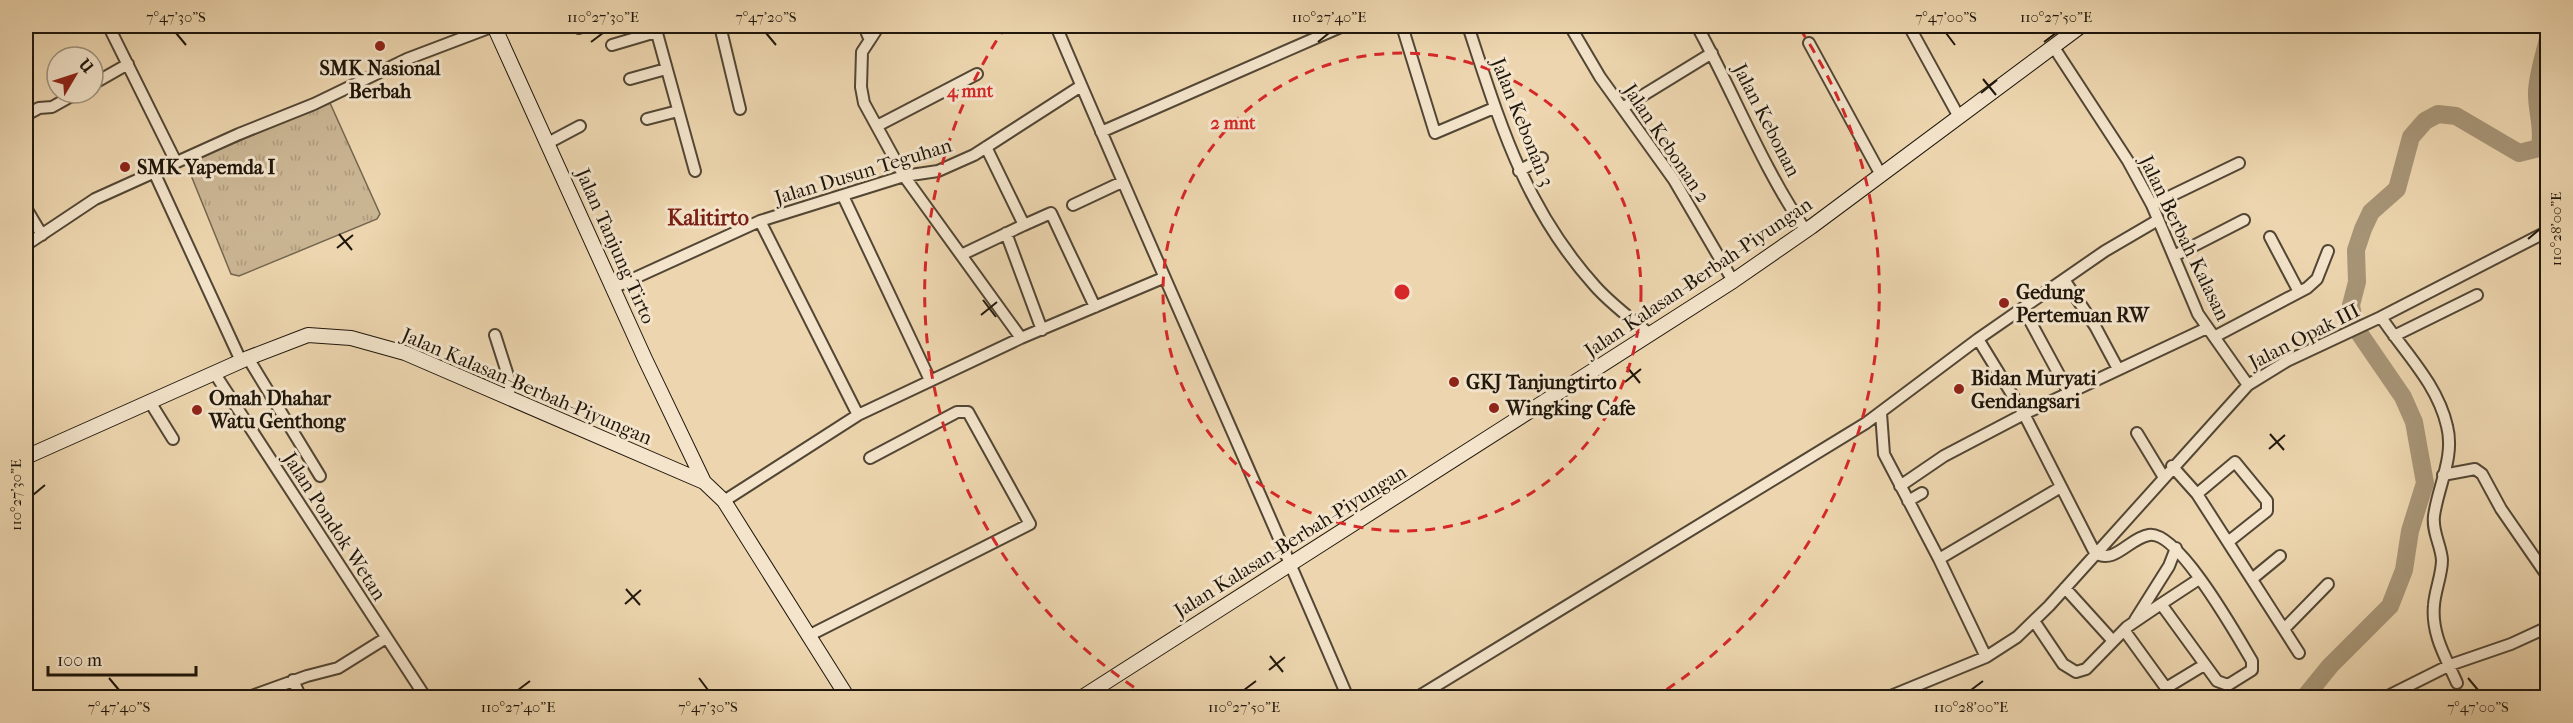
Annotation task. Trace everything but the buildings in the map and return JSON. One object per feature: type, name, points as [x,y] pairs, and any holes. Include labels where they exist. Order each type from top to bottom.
[{"type":"street","points":[[26,245],[95,199],[314,104],[407,59],[494,26]]},
{"type":"street","name":"Jalan Tanjung Tirto","points":[[494,26],[704,482]]},
{"type":"street","points":[[720,26],[740,109]]},
{"type":"street","points":[[864,26],[868,38]]},
{"type":"street","points":[[879,26],[868,38],[862,52],[861,87],[864,103],[904,176],[1021,338]]},
{"type":"street","points":[[1056,26],[1162,278],[1291,564],[1348,698]]},
{"type":"street","points":[[1101,132],[1343,26]]},
{"type":"street","points":[[1402,26],[1435,133],[1494,108]]},
{"type":"street","name":"Jalan Kebonan 3","points":[[1468,26],[1494,108],[1519,171],[1538,207],[1594,285],[1650,334]]},
{"type":"street","name":"Jalan Kebonan 2","points":[[1570,26],[1600,77],[1624,107],[1674,180],[1733,281]]},
{"type":"street","name":"Jalan Kebonan","points":[[1697,26],[1759,149],[1806,231]]},
{"type":"street","points":[[1909,26],[1959,117]]},
{"type":"street","name":"Jalan Kalasan-Berbah-Piyungan","points":[[1081,698],[1733,281],[1806,231],[2081,26]]},
{"type":"street","points":[[110,29],[176,162]]},
{"type":"street","points":[[612,45],[655,29],[695,171]]},
{"type":"street","points":[[1809,43],[1881,175]]},
{"type":"street","name":"Jalan Berbah Kalasan","points":[[2053,46],[2128,161],[2152,205],[2198,314],[2248,385]]},
{"type":"street","points":[[1624,107],[1712,53]]},
{"type":"street","points":[[105,77],[128,64]]},
{"type":"street","points":[[630,79],[666,69]]},
{"type":"street","points":[[877,126],[977,74]]},
{"type":"street","name":"Jalan Dusun Teguhan","points":[[613,288],[760,221],[904,176],[938,171],[986,147],[1081,86]]},
{"type":"street","points":[[26,115],[39,108],[55,105]]},
{"type":"street","points":[[647,119],[678,111]]},
{"type":"street","points":[[548,143],[580,126]]},
{"type":"street","points":[[986,147],[1024,225]]},
{"type":"street","points":[[1519,171],[1542,158]]},
{"type":"street","points":[[2152,205],[2239,163]]},
{"type":"street","points":[[154,172],[245,359],[320,476]]},
{"type":"street","points":[[1073,205],[1122,182]]},
{"type":"street","points":[[843,196],[930,380]]},
{"type":"street","points":[[26,208],[42,235]]},
{"type":"street","points":[[961,255],[1050,213],[1095,307]]},
{"type":"street","points":[[1416,698],[1881,413],[1978,339],[2065,281],[2105,250],[2158,220]]},
{"type":"street","points":[[2174,256],[2244,220]]},
{"type":"street","points":[[760,221],[858,415]]},
{"type":"street","name":"Jalan Opak III","points":[[1886,698],[1986,657],[2017,637],[2065,588],[2172,466],[2248,385],[2287,361],[2377,319],[2547,231]]},
{"type":"street","points":[[1006,233],[1042,330]]},
{"type":"street","points":[[2270,237],[2299,292]]},
{"type":"street","points":[[1900,486],[1944,456],[2024,414],[2118,369],[2211,333],[2299,292],[2314,283],[2328,251]]},
{"type":"street","points":[[724,501],[858,415],[1021,338],[1162,278]]},
{"type":"street","points":[[2065,281],[2095,326],[2118,369]]},
{"type":"street","points":[[2394,336],[2477,294]]},
{"type":"street","points":[[2023,308],[2068,393]]},
{"type":"street","points":[[2377,319],[2394,336],[2422,372],[2443,412],[2450,448],[2434,515],[2435,539],[2442,562],[2434,606],[2434,621],[2436,633],[2457,683]]},
{"type":"street","points":[[495,334],[511,385],[507,397]]},
{"type":"street","name":"Jalan Kalasan-Berbah-Piyungan","points":[[26,457],[245,359],[308,335],[351,338],[405,353],[704,482],[724,501],[848,698]]},
{"type":"street","points":[[1978,339],[2024,414],[2095,553],[2101,556],[2112,556],[2149,535],[2161,536],[2176,548],[2199,579],[2253,664],[2252,670],[2241,679],[2224,685],[2217,681],[2161,604]]},
{"type":"street","name":"Jalan Pondok Wetan","points":[[215,374],[426,698]]},
{"type":"street","points":[[150,402],[173,438]]},
{"type":"street","points":[[808,636],[1030,524],[968,412],[957,412],[870,458]]},
{"type":"street","points":[[1881,413],[1884,454],[1939,559],[1986,657]]},
{"type":"street","points":[[2137,433],[2163,476]]},
{"type":"street","points":[[676,470],[691,457]]},
{"type":"street","points":[[2197,494],[2235,462],[2267,501],[2267,511],[2229,542]]},
{"type":"street","points":[[2172,466],[2197,494],[2299,652]]},
{"type":"street","points":[[2444,475],[2475,468],[2482,474],[2501,509],[2547,577]]},
{"type":"street","points":[[1939,559],[2061,487]]},
{"type":"street","points":[[1908,501],[1922,493]]},
{"type":"street","points":[[2133,623],[2169,566],[2176,548]]},
{"type":"street","points":[[2252,579],[2280,556]]},
{"type":"street","points":[[2034,621],[2063,664],[2076,672],[2091,665],[2133,623],[2199,579]]},
{"type":"street","points":[[2284,629],[2328,584]]},
{"type":"street","points":[[2065,588],[2113,641]]},
{"type":"street","points":[[2384,698],[2450,666],[2503,648],[2547,627]]},
{"type":"street","points":[[2124,630],[2166,688],[2204,665]]},
{"type":"street","points":[[246,698],[262,695],[293,680],[338,668],[386,638]]},
{"type":"street","points":[[293,680],[301,698]]},
{"type":"green space","points":[[330,103],[380,214],[377,219],[239,276],[231,274],[186,163]]},
{"type":"waterway","points":[[2304,698],[2330,666],[2390,606],[2404,570],[2410,531],[2425,483],[2414,422],[2403,397],[2355,327],[2351,305],[2357,282],[2356,250],[2363,229],[2371,212],[2397,189],[2411,137],[2425,121],[2438,114],[2456,116],[2519,153],[2539,148],[2541,135],[2537,91],[2548,39]]},
{"type":"place","name":"SMK Nasional Berbah","points":[[380,46]]},
{"type":"place","name":"SMK Yapemda I","points":[[125,167]]},
{"type":"place","name":"Gedung Pertemuan RW","points":[[2004,303]]},
{"type":"place","name":"GKJ Tanjungtirto","points":[[1454,382]]},
{"type":"place","name":"Bidan Muryati Gendangsari","points":[[1959,389]]},
{"type":"place","name":"Wingking Cafe","points":[[1494,408]]},
{"type":"place","name":"Omah Dhahar Watu Genthong","points":[[197,410]]},
{"type":"district","name":"Kalitirto","points":[[708,217]]}]
